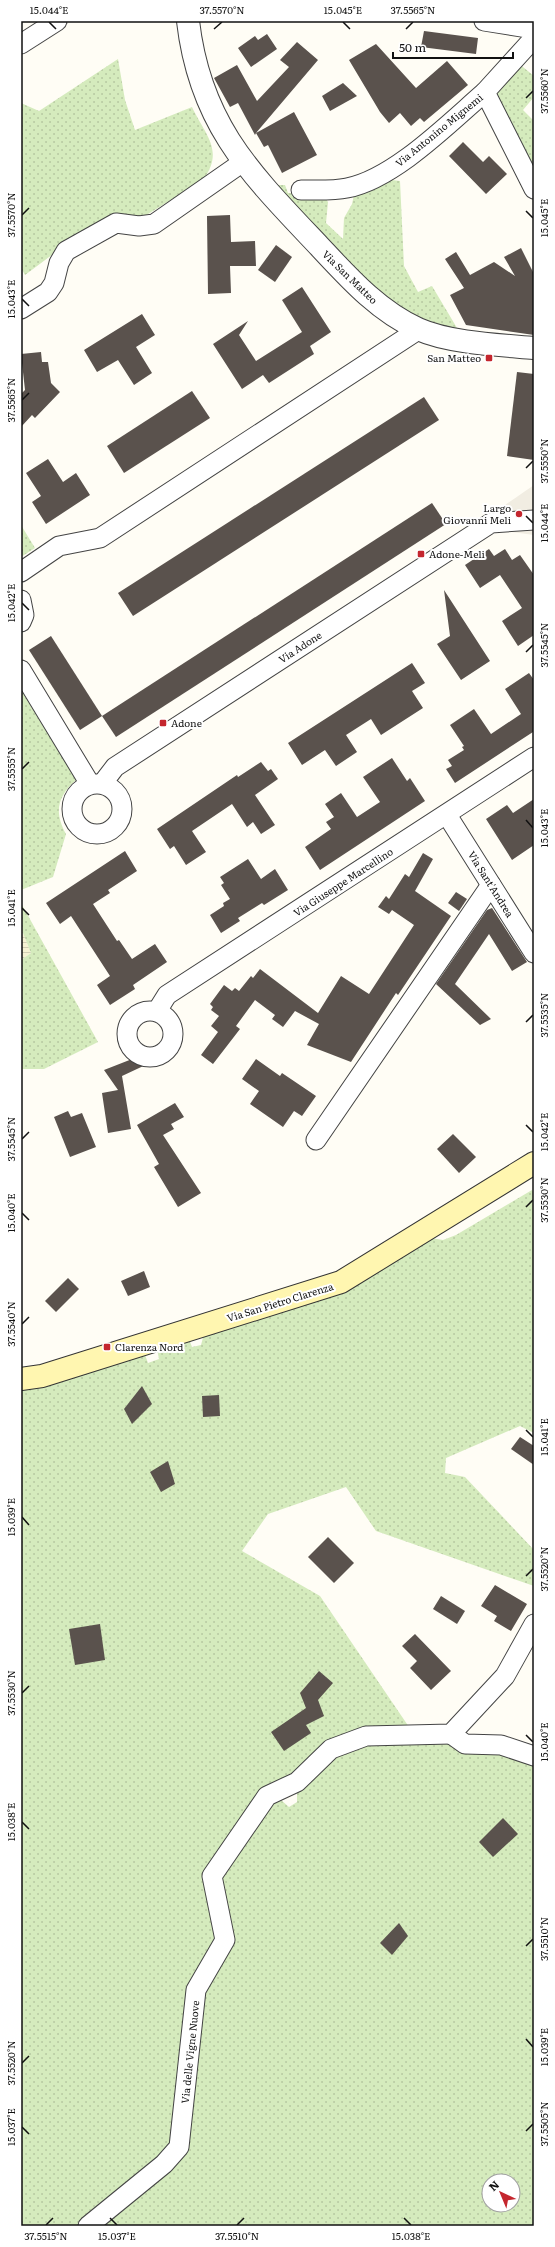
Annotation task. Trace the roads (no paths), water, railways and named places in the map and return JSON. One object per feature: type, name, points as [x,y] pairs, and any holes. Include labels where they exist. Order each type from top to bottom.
[{"type":"main road","name":"Via San Pietro Clarenza","points":[[21,1379],[42,1376],[341,1282],[528,1169]]},
{"type":"street","points":[[21,44],[57,21]]},
{"type":"street","name":"Via San Matteo","points":[[188,21],[197,73],[207,100],[243,162],[318,245],[370,298],[389,313],[418,330],[477,342],[534,348]]},
{"type":"street","points":[[484,21],[534,29]]},
{"type":"street","name":"Via Antonino Mignemi","points":[[301,190],[347,188],[364,183],[395,167],[485,92],[534,38]]},
{"type":"street","points":[[485,92],[534,189]]},
{"type":"street","points":[[21,309],[48,292],[54,283],[59,263],[66,251],[116,223],[139,226],[154,224],[243,162]]},
{"type":"street","points":[[21,572],[59,546],[100,538],[418,330]]},
{"type":"street","name":"Via Adone","points":[[21,670],[96,784],[115,767],[491,523],[534,520]]},
{"type":"street","points":[[21,600],[24,615],[21,622]]},
{"type":"street","name":"Via Giuseppe Marcellino","points":[[157,1011],[167,995],[534,758]]},
{"type":"street","name":"Via Sant'Andrea","points":[[447,815],[534,953]]},
{"type":"street","points":[[316,1140],[491,885]]},
{"type":"street","points":[[534,1624],[505,1676],[451,1734],[465,1744],[501,1745],[534,1756]]},
{"type":"street","name":"Via delle Vigne Nuove","points":[[88,2226],[164,2164],[179,2147],[196,1990],[225,1940],[212,1876],[267,1796],[297,1782],[331,1749],[366,1736],[451,1734]]},
{"type":"place","name":"San Matteo","points":[[489,358]]},
{"type":"place","name":"Largo Giovanni Meli","points":[[519,514]]},
{"type":"place","name":"Adone-Meli","points":[[421,554]]},
{"type":"place","name":"Adone","points":[[163,723]]},
{"type":"place","name":"Clarenza Nord","points":[[107,1347]]}]
